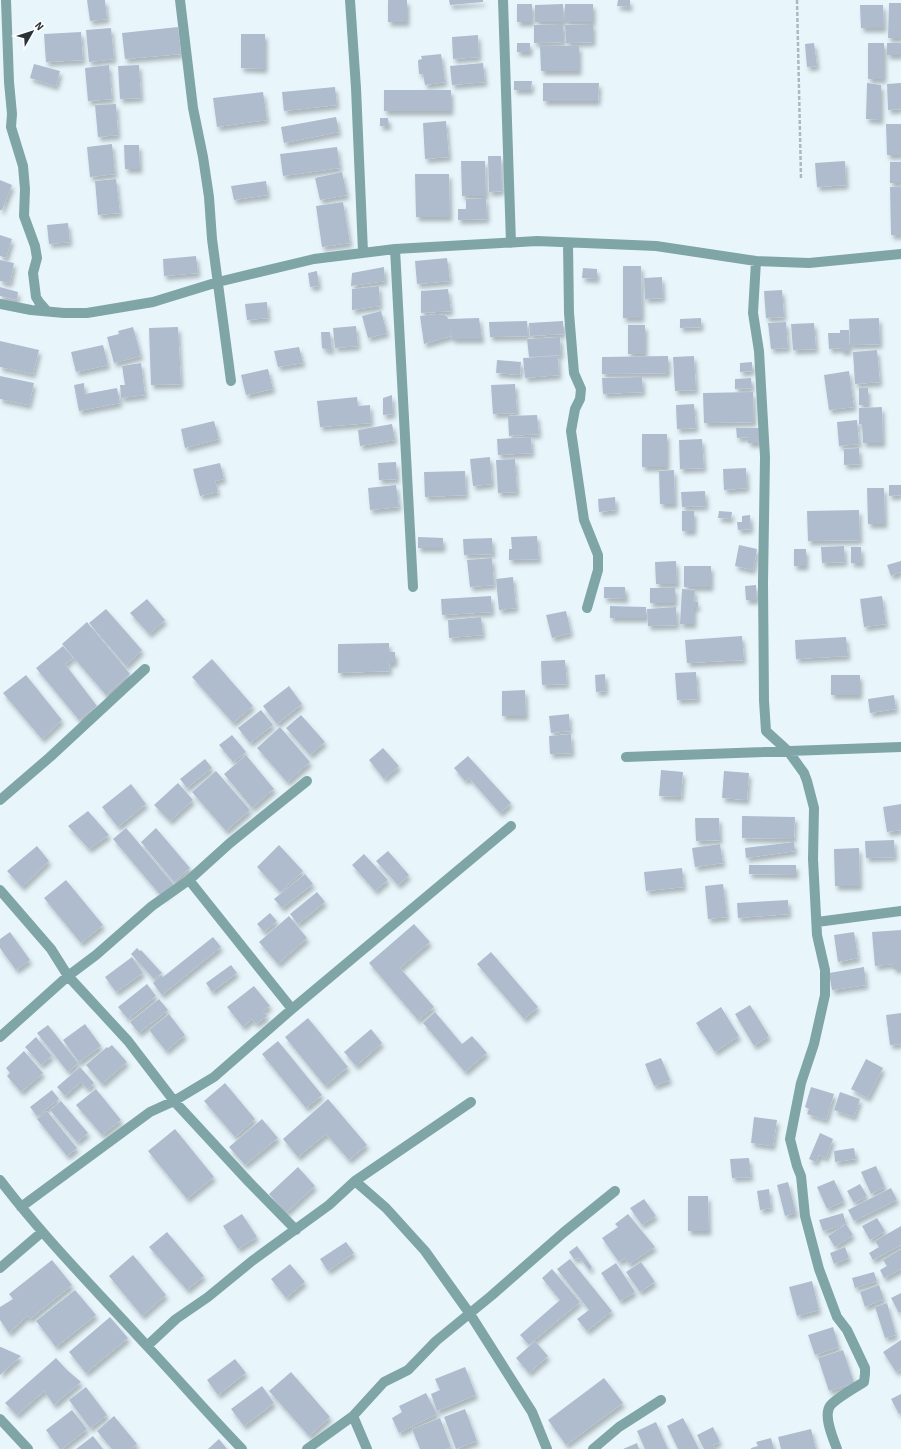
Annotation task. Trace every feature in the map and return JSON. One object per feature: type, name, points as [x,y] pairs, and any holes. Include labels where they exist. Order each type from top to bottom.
[{"type":"street","points":[[6,0],[9,82],[12,114],[11,127],[23,166],[25,189],[24,216],[35,246],[37,258],[33,273],[36,297],[47,312]]},
{"type":"street","points":[[180,0],[192,108],[203,157],[209,197],[212,239],[231,381]]},
{"type":"street","points":[[350,0],[356,88],[363,252]]},
{"type":"street","points":[[503,0],[511,243]]},
{"type":"street","points":[[0,304],[47,312],[87,313],[153,302],[218,282],[314,259],[395,249],[511,243],[537,240],[656,246],[756,261],[809,263],[901,254]]},
{"type":"street","points":[[568,242],[569,313],[574,373],[580,389],[580,399],[575,409],[571,431],[584,520],[598,555],[598,570],[588,608]]},
{"type":"street","points":[[395,249],[413,587]]},
{"type":"street","points":[[756,261],[753,313],[758,344],[766,457],[763,582],[764,700],[766,731],[788,751],[804,773],[814,808],[813,859],[817,935],[825,970],[825,995],[814,1044],[800,1083],[790,1139],[801,1176],[805,1216],[819,1269],[837,1317],[846,1330],[865,1368],[864,1382],[830,1406],[827,1414],[830,1430],[837,1449]]},
{"type":"street","points":[[0,800],[50,757],[145,669]]},
{"type":"street","points":[[626,757],[901,747]]},
{"type":"street","points":[[0,1037],[68,976],[96,955],[152,906],[189,880],[230,843],[307,781]]},
{"type":"street","points":[[21,1207],[150,1112],[174,1101],[214,1077],[292,1009],[511,826]]},
{"type":"street","points":[[189,880],[292,1009]]},
{"type":"street","points":[[0,890],[51,949],[68,976],[128,1041],[174,1101],[296,1230]]},
{"type":"street","points":[[817,922],[901,911]]},
{"type":"street","points":[[147,1346],[176,1319],[208,1297],[252,1261],[330,1205],[355,1181],[470,1102]]},
{"type":"street","points":[[0,1180],[42,1232],[242,1449]]},
{"type":"street","points":[[355,1181],[386,1208],[425,1251],[470,1314],[532,1412],[547,1449]]},
{"type":"street","points":[[307,1449],[353,1416],[384,1382],[408,1370],[436,1340],[470,1314],[615,1191]]},
{"type":"street","points":[[0,1268],[42,1232]]},
{"type":"street","points":[[593,1449],[619,1427],[661,1400]]},
{"type":"street","points":[[353,1416],[367,1449]]},
{"type":"street","points":[[0,1419],[28,1449]]},
{"type":"path","points":[[797,0],[801,178]]},
{"type":"building","points":[[87,0],[105,0],[107,19],[90,21]]},
{"type":"building","points":[[388,0],[407,0],[407,22],[388,22]]},
{"type":"building","points":[[449,0],[483,0],[483,2],[450,5]]},
{"type":"building","points":[[618,0],[630,0],[630,7],[617,6]]},
{"type":"building","points":[[889,3],[901,3],[901,38],[888,38]]},
{"type":"building","points":[[517,4],[532,4],[532,22],[517,22]]},
{"type":"building","points":[[563,4],[564,22],[535,22],[535,5]]},
{"type":"building","points":[[565,4],[593,4],[593,22],[565,22]]},
{"type":"building","points":[[860,5],[883,5],[884,28],[861,28]]},
{"type":"building","points":[[563,24],[563,42],[534,43],[534,25]]},
{"type":"building","points":[[593,24],[593,42],[566,43],[565,25]]},
{"type":"building","points":[[178,27],[181,54],[125,59],[122,33]]},
{"type":"building","points":[[111,28],[114,59],[89,62],[86,30]]},
{"type":"building","points":[[81,32],[83,60],[46,62],[44,34]]},
{"type":"building","points":[[241,34],[265,34],[265,69],[241,68]]},
{"type":"building","points":[[478,35],[479,57],[453,59],[452,37]]},
{"type":"building","points":[[517,43],[530,43],[530,52],[517,52]]},
{"type":"building","points":[[814,43],[817,66],[807,67],[805,44]]},
{"type":"building","points":[[868,43],[884,43],[884,79],[868,79]]},
{"type":"building","points":[[887,43],[901,43],[901,55],[887,55]]},
{"type":"building","points":[[540,46],[579,46],[579,71],[541,71]]},
{"type":"building","points":[[441,54],[445,82],[425,85],[423,74],[419,74],[418,60],[422,59],[421,56]]},
{"type":"building","points":[[483,63],[485,82],[452,85],[450,66]]},
{"type":"building","points":[[34,64],[60,71],[56,86],[30,78]]},
{"type":"building","points":[[109,65],[112,99],[88,101],[85,68]]},
{"type":"building","points":[[139,65],[141,98],[120,99],[118,66]]},
{"type":"building","points":[[514,81],[532,81],[531,90],[514,90]]},
{"type":"building","points":[[543,83],[599,83],[598,101],[543,101]]},
{"type":"building","points":[[867,83],[881,85],[881,120],[866,119]]},
{"type":"building","points":[[901,83],[901,109],[888,110],[887,84]]},
{"type":"building","points":[[335,87],[337,105],[284,111],[282,92]]},
{"type":"building","points":[[384,90],[451,90],[451,111],[384,111]]},
{"type":"building","points":[[263,92],[267,120],[217,127],[213,98]]},
{"type":"building","points":[[116,104],[118,135],[98,137],[95,105]]},
{"type":"building","points":[[336,117],[339,132],[284,143],[281,127]]},
{"type":"building","points":[[380,118],[388,118],[389,126],[380,126]]},
{"type":"building","points":[[446,121],[449,157],[425,159],[423,123]]},
{"type":"building","points":[[886,124],[901,124],[901,155],[887,155]]},
{"type":"building","points":[[112,144],[115,174],[90,177],[87,147]]},
{"type":"building","points":[[124,145],[139,145],[140,169],[125,169]]},
{"type":"building","points":[[337,147],[340,168],[283,176],[280,154]]},
{"type":"building","points":[[488,156],[501,156],[502,191],[489,192]]},
{"type":"building","points":[[461,161],[485,161],[486,196],[462,196]]},
{"type":"building","points":[[845,161],[846,185],[817,187],[815,163]]},
{"type":"building","points":[[890,162],[901,162],[901,183],[890,183]]},
{"type":"building","points":[[342,172],[347,195],[320,200],[315,178]]},
{"type":"building","points":[[415,174],[449,174],[450,217],[416,217]]},
{"type":"building","points":[[116,179],[120,213],[98,215],[95,181]]},
{"type":"building","points":[[0,180],[12,185],[2,210],[0,210]]},
{"type":"building","points":[[266,181],[268,195],[234,200],[231,186]]},
{"type":"building","points":[[890,187],[901,187],[901,235],[891,235]]},
{"type":"building","points":[[486,198],[487,219],[458,220],[458,209],[466,209],[466,199]]},
{"type":"building","points":[[343,202],[350,243],[322,247],[316,206]]},
{"type":"building","points":[[68,223],[70,242],[49,244],[47,225]]},
{"type":"building","points":[[0,235],[12,239],[6,258],[0,256]]},
{"type":"building","points":[[196,256],[198,273],[164,276],[163,259]]},
{"type":"building","points":[[447,258],[450,281],[417,284],[415,261]]},
{"type":"building","points":[[0,260],[14,263],[10,283],[0,281]]},
{"type":"building","points":[[623,266],[641,266],[642,318],[623,318]]},
{"type":"building","points":[[384,267],[385,281],[351,286],[352,273]]},
{"type":"building","points":[[583,268],[597,269],[597,279],[582,278]]},
{"type":"building","points":[[317,271],[319,286],[310,287],[308,273]]},
{"type":"building","points":[[662,277],[663,298],[645,299],[644,278]]},
{"type":"building","points":[[379,286],[380,306],[352,310],[352,289]]},
{"type":"building","points":[[0,287],[18,292],[17,300],[0,296]]},
{"type":"building","points":[[448,289],[451,311],[421,313],[421,291]]},
{"type":"building","points":[[782,290],[784,317],[766,318],[764,291]]},
{"type":"building","points":[[267,302],[268,318],[247,320],[245,304]]},
{"type":"building","points":[[381,311],[387,333],[368,338],[362,316]]},
{"type":"building","points":[[438,314],[447,316],[448,319],[479,318],[482,339],[452,339],[450,329],[451,336],[424,344],[420,316]]},
{"type":"building","points":[[701,318],[701,327],[680,328],[680,319]]},
{"type":"building","points":[[879,318],[880,344],[850,345],[849,319]]},
{"type":"building","points":[[527,321],[528,336],[490,337],[489,322]]},
{"type":"building","points":[[563,321],[563,334],[530,336],[529,323]]},
{"type":"building","points":[[786,322],[788,348],[771,349],[768,323]]},
{"type":"building","points":[[814,323],[816,349],[793,350],[791,324]]},
{"type":"building","points":[[628,325],[645,325],[645,354],[628,354]]},
{"type":"building","points":[[356,326],[358,346],[335,348],[333,328]]},
{"type":"building","points":[[133,327],[141,356],[114,363],[107,337],[119,334],[118,331]]},
{"type":"building","points":[[178,327],[181,384],[151,385],[149,328]]},
{"type":"building","points":[[840,330],[849,330],[849,351],[841,351],[841,348],[829,349],[828,333],[840,333]]},
{"type":"building","points":[[321,332],[330,332],[332,351],[322,348]]},
{"type":"building","points":[[560,337],[561,355],[529,357],[527,339]]},
{"type":"building","points":[[0,341],[39,350],[33,374],[0,367]]},
{"type":"building","points":[[103,345],[108,365],[76,372],[71,352]]},
{"type":"building","points":[[299,347],[303,363],[278,367],[274,351]]},
{"type":"building","points":[[877,350],[880,382],[855,384],[853,352]]},
{"type":"building","points":[[558,356],[559,375],[525,378],[523,358]]},
{"type":"building","points":[[668,356],[668,373],[602,374],[602,357]]},
{"type":"building","points":[[694,356],[696,390],[675,391],[673,357]]},
{"type":"building","points":[[497,360],[521,362],[520,375],[496,373]]},
{"type":"building","points":[[752,362],[752,371],[740,372],[740,363]]},
{"type":"building","points":[[141,363],[145,395],[121,398],[120,385],[125,385],[122,366]]},
{"type":"building","points":[[268,369],[273,389],[246,395],[241,375]]},
{"type":"building","points":[[849,371],[854,407],[829,410],[824,375]]},
{"type":"building","points":[[0,376],[34,383],[29,405],[0,399]]},
{"type":"building","points":[[642,377],[643,392],[603,394],[602,378]]},
{"type":"building","points":[[751,378],[752,388],[735,389],[735,379]]},
{"type":"building","points":[[84,383],[85,394],[117,388],[120,403],[79,411],[74,385]]},
{"type":"building","points":[[515,384],[517,413],[493,414],[491,385]]},
{"type":"building","points":[[859,388],[868,388],[868,405],[859,405]]},
{"type":"building","points":[[753,392],[754,422],[704,423],[703,393]]},
{"type":"building","points":[[392,395],[393,414],[383,415],[383,398]]},
{"type":"building","points":[[357,397],[358,406],[370,405],[371,423],[320,427],[317,401]]},
{"type":"building","points":[[694,404],[696,428],[677,429],[676,405]]},
{"type":"building","points":[[882,407],[883,443],[863,443],[862,424],[859,424],[859,408]]},
{"type":"building","points":[[537,415],[539,434],[509,436],[508,416]]},
{"type":"building","points":[[857,420],[859,444],[839,446],[837,422]]},
{"type":"building","points":[[214,421],[219,439],[185,448],[181,429]]},
{"type":"building","points":[[392,424],[395,440],[360,446],[358,430]]},
{"type":"building","points":[[736,428],[759,428],[759,443],[748,443],[748,437],[737,438]]},
{"type":"building","points":[[642,434],[667,434],[667,467],[642,467]]},
{"type":"building","points":[[531,437],[532,453],[498,455],[497,439]]},
{"type":"building","points":[[702,439],[704,468],[680,469],[679,440]]},
{"type":"building","points":[[859,448],[860,464],[844,465],[844,449]]},
{"type":"building","points":[[490,457],[492,484],[473,486],[470,459]]},
{"type":"building","points":[[515,459],[517,492],[498,493],[496,460]]},
{"type":"building","points":[[396,462],[397,479],[379,480],[378,463]]},
{"type":"building","points":[[220,463],[224,479],[215,481],[218,492],[200,496],[193,469]]},
{"type":"building","points":[[746,468],[747,488],[724,490],[723,469]]},
{"type":"building","points":[[674,470],[675,504],[660,504],[659,471]]},
{"type":"building","points":[[465,471],[466,495],[425,497],[424,472]]},
{"type":"building","points":[[396,485],[399,507],[370,510],[368,488]]},
{"type":"building","points":[[889,485],[901,485],[901,495],[889,496]]},
{"type":"building","points":[[867,488],[884,488],[885,524],[868,524]]},
{"type":"building","points":[[705,491],[706,506],[682,507],[681,492]]},
{"type":"building","points":[[615,497],[616,510],[599,512],[598,499]]},
{"type":"building","points":[[859,510],[860,540],[808,541],[807,511]]},
{"type":"building","points":[[682,511],[694,511],[694,531],[682,531]]},
{"type":"building","points":[[719,511],[732,512],[731,519],[718,518]]},
{"type":"building","points":[[750,515],[751,529],[738,530],[737,522],[742,522],[742,516]]},
{"type":"building","points":[[537,536],[539,559],[509,560],[509,549],[512,549],[511,537]]},
{"type":"building","points":[[418,537],[443,538],[443,548],[418,548]]},
{"type":"building","points":[[492,538],[493,554],[464,555],[463,539]]},
{"type":"building","points":[[739,545],[757,549],[753,570],[735,566]]},
{"type":"building","points":[[844,546],[845,562],[822,563],[821,547]]},
{"type":"building","points":[[851,547],[861,547],[862,563],[851,563]]},
{"type":"building","points":[[794,549],[806,549],[806,566],[794,566]]},
{"type":"building","points":[[492,558],[494,585],[470,587],[467,560]]},
{"type":"building","points":[[676,561],[677,584],[656,584],[655,562]]},
{"type":"building","points":[[901,561],[901,572],[891,576],[887,565]]},
{"type":"building","points":[[684,566],[711,566],[711,587],[684,587]]},
{"type":"building","points":[[513,577],[516,608],[499,610],[496,579]]},
{"type":"building","points":[[756,585],[757,600],[746,600],[745,586]]},
{"type":"building","points":[[604,587],[625,587],[626,599],[604,598]]},
{"type":"building","points":[[650,588],[675,588],[675,603],[650,603]]},
{"type":"building","points":[[682,589],[695,590],[694,602],[698,602],[698,607],[694,607],[694,624],[680,624]]},
{"type":"building","points":[[491,596],[492,612],[442,615],[441,599]]},
{"type":"building","points":[[882,596],[886,624],[864,627],[860,599]]},
{"type":"building","points":[[147,599],[165,620],[149,634],[130,613]]},
{"type":"building","points":[[610,606],[646,607],[646,618],[610,618]]},
{"type":"building","points":[[676,607],[677,625],[648,626],[647,609]]},
{"type":"building","points":[[106,609],[142,650],[126,666],[89,623]]},
{"type":"building","points":[[566,611],[571,633],[552,638],[546,615]]},
{"type":"building","points":[[481,617],[483,635],[449,638],[448,620]]},
{"type":"building","points":[[87,622],[130,674],[106,695],[62,644]]},
{"type":"building","points":[[742,636],[744,660],[687,663],[685,640]]},
{"type":"building","points":[[846,637],[848,656],[796,659],[795,640]]},
{"type":"building","points":[[389,643],[389,652],[395,652],[395,663],[389,663],[390,671],[338,673],[338,644]]},
{"type":"building","points":[[63,646],[73,658],[65,664],[97,706],[79,720],[36,668]]},
{"type":"building","points":[[212,659],[253,706],[233,723],[192,677]]},
{"type":"building","points":[[565,660],[567,684],[542,685],[541,661]]},
{"type":"building","points":[[696,672],[698,699],[677,700],[675,673]]},
{"type":"building","points":[[605,674],[606,691],[596,692],[595,675]]},
{"type":"building","points":[[26,675],[62,720],[42,739],[3,693]]},
{"type":"building","points":[[831,675],[860,675],[860,695],[831,695]]},
{"type":"building","points":[[289,686],[302,704],[277,724],[263,706]]},
{"type":"building","points":[[525,690],[526,716],[502,716],[502,691]]},
{"type":"building","points":[[894,695],[896,709],[870,713],[868,699]]},
{"type":"building","points":[[261,710],[273,725],[250,743],[238,728]]},
{"type":"building","points":[[569,714],[570,731],[551,733],[549,716]]},
{"type":"building","points":[[301,715],[325,742],[310,755],[286,728]]},
{"type":"building","points":[[280,727],[310,762],[287,782],[257,748]]},
{"type":"building","points":[[571,734],[572,753],[550,754],[549,736]]},
{"type":"building","points":[[232,735],[246,752],[233,762],[219,745]]},
{"type":"building","points":[[383,748],[399,766],[384,779],[369,760]]},
{"type":"building","points":[[246,755],[274,789],[252,808],[224,774]]},
{"type":"building","points":[[468,756],[511,803],[500,813],[469,778],[465,781],[454,768]]},
{"type":"building","points":[[205,759],[212,768],[187,788],[180,779]]},
{"type":"building","points":[[661,770],[683,772],[681,797],[659,796]]},
{"type":"building","points":[[216,771],[250,810],[226,831],[192,792]]},
{"type":"building","points":[[724,771],[749,773],[747,800],[722,798]]},
{"type":"building","points":[[178,783],[193,800],[170,821],[154,805]]},
{"type":"building","points":[[131,784],[146,804],[118,827],[102,807]]},
{"type":"building","points":[[901,804],[901,830],[887,832],[883,807]]},
{"type":"building","points":[[88,811],[109,835],[89,849],[68,826]]},
{"type":"building","points":[[742,816],[795,817],[794,839],[742,838]]},
{"type":"building","points":[[695,818],[719,818],[720,840],[696,841]]},
{"type":"building","points":[[126,828],[175,886],[162,897],[113,839]]},
{"type":"building","points":[[156,828],[190,868],[174,882],[141,842]]},
{"type":"building","points":[[894,840],[895,857],[866,858],[865,841]]},
{"type":"building","points":[[794,842],[795,851],[746,858],[745,848]]},
{"type":"building","points":[[720,844],[723,863],[695,867],[692,848]]},
{"type":"building","points":[[279,845],[303,871],[280,892],[257,867]]},
{"type":"building","points":[[37,846],[49,861],[22,887],[7,871]]},
{"type":"building","points":[[859,848],[860,886],[835,886],[834,849]]},
{"type":"building","points":[[388,851],[409,875],[398,885],[376,861]]},
{"type":"building","points":[[364,854],[388,880],[375,891],[352,865]]},
{"type":"building","points":[[749,865],[796,865],[796,875],[749,874]]},
{"type":"building","points":[[682,868],[684,887],[646,891],[644,872]]},
{"type":"building","points":[[305,874],[313,884],[282,908],[274,899]]},
{"type":"building","points":[[66,880],[103,925],[81,943],[44,898]]},
{"type":"building","points":[[723,884],[727,917],[708,919],[705,886]]},
{"type":"building","points":[[317,892],[325,902],[298,924],[290,914]]},
{"type":"building","points":[[788,900],[789,914],[738,918],[737,903]]},
{"type":"building","points":[[270,913],[277,921],[264,932],[257,924]]},
{"type":"building","points":[[289,916],[307,938],[278,964],[259,942]]},
{"type":"building","points":[[414,924],[430,942],[400,968],[434,1007],[418,1020],[369,963]]},
{"type":"building","points":[[901,930],[901,969],[893,969],[893,964],[875,966],[872,932]]},
{"type":"building","points":[[10,932],[30,960],[16,970],[0,948],[0,939]]},
{"type":"building","points":[[854,932],[858,958],[838,962],[834,935]]},
{"type":"building","points":[[213,937],[221,947],[162,995],[153,983],[161,975],[163,977]]},
{"type":"building","points":[[137,948],[140,951],[141,950],[162,973],[154,979],[131,954]]},
{"type":"building","points":[[491,952],[538,1007],[524,1019],[477,964]]},
{"type":"building","points":[[132,957],[143,973],[116,992],[105,977]]},
{"type":"building","points":[[231,965],[237,973],[212,992],[206,983]]},
{"type":"building","points":[[864,967],[866,985],[832,990],[829,973]]},
{"type":"building","points":[[147,984],[156,996],[128,1019],[118,1007]]},
{"type":"building","points":[[254,986],[270,1006],[263,1011],[267,1016],[256,1024],[252,1019],[243,1027],[227,1007]]},
{"type":"building","points":[[159,999],[168,1010],[139,1033],[130,1022]]},
{"type":"building","points":[[750,1005],[769,1036],[754,1046],[735,1014]]},
{"type":"building","points":[[721,1007],[739,1036],[715,1052],[696,1023]]},
{"type":"building","points":[[435,1012],[462,1044],[472,1036],[487,1053],[465,1072],[423,1023]]},
{"type":"building","points":[[901,1013],[901,1044],[890,1045],[886,1015]]},
{"type":"building","points":[[169,1014],[185,1035],[166,1051],[149,1030]]},
{"type":"building","points":[[308,1018],[348,1067],[325,1086],[285,1037]]},
{"type":"building","points":[[85,1024],[101,1046],[79,1062],[63,1040]]},
{"type":"building","points":[[48,1025],[78,1063],[68,1072],[37,1033]]},
{"type":"building","points":[[371,1029],[382,1043],[356,1066],[344,1052]]},
{"type":"building","points":[[36,1037],[52,1056],[41,1065],[25,1047]]},
{"type":"building","points":[[278,1041],[322,1095],[306,1108],[262,1054]]},
{"type":"building","points":[[112,1045],[127,1062],[102,1084],[86,1065],[107,1047],[108,1048]]},
{"type":"building","points":[[24,1051],[43,1073],[21,1092],[7,1076],[10,1073],[6,1068]]},
{"type":"building","points":[[661,1058],[670,1080],[654,1086],[645,1064]]},
{"type":"building","points":[[866,1059],[883,1068],[868,1098],[851,1089]]},
{"type":"building","points":[[80,1067],[94,1083],[87,1089],[81,1082],[65,1096],[57,1087]]},
{"type":"building","points":[[225,1083],[255,1119],[235,1137],[204,1101]]},
{"type":"building","points":[[811,1087],[834,1094],[826,1120],[807,1114],[809,1109],[805,1107]]},
{"type":"building","points":[[96,1089],[121,1120],[102,1135],[76,1105]]},
{"type":"building","points":[[52,1090],[59,1099],[37,1116],[30,1107]]},
{"type":"building","points":[[840,1092],[860,1099],[854,1117],[834,1110]]},
{"type":"building","points":[[328,1099],[367,1145],[349,1160],[326,1134],[298,1157],[283,1139]]},
{"type":"building","points":[[61,1101],[88,1133],[77,1142],[50,1110]]},
{"type":"building","points":[[47,1111],[77,1148],[67,1156],[37,1119]]},
{"type":"building","points":[[754,1117],[777,1120],[773,1146],[751,1143]]},
{"type":"building","points":[[262,1119],[278,1138],[245,1165],[229,1147]]},
{"type":"building","points":[[175,1129],[214,1177],[187,1199],[148,1151]]},
{"type":"building","points":[[820,1133],[833,1139],[826,1158],[819,1155],[816,1162],[809,1159]]},
{"type":"building","points":[[854,1148],[856,1159],[835,1162],[834,1151]]},
{"type":"building","points":[[749,1158],[751,1177],[732,1178],[730,1159]]},
{"type":"building","points":[[876,1166],[885,1187],[871,1194],[861,1172]]},
{"type":"building","points":[[298,1167],[315,1186],[286,1213],[269,1194]]},
{"type":"building","points":[[834,1180],[844,1201],[827,1209],[817,1187]]},
{"type":"building","points":[[788,1182],[796,1213],[785,1216],[777,1185]]},
{"type":"building","points":[[860,1184],[867,1196],[854,1203],[847,1191]]},
{"type":"building","points":[[891,1188],[897,1200],[854,1221],[848,1210]]},
{"type":"building","points":[[769,1189],[771,1208],[760,1210],[757,1191]]},
{"type":"building","points":[[688,1196],[708,1196],[709,1231],[688,1231]]},
{"type":"building","points":[[644,1199],[656,1216],[642,1225],[630,1208]]},
{"type":"building","points":[[843,1213],[846,1224],[823,1231],[819,1220]]},
{"type":"building","points":[[242,1214],[257,1237],[238,1249],[223,1226]]},
{"type":"building","points":[[628,1214],[655,1247],[629,1264],[625,1258],[619,1262],[602,1238],[618,1227],[615,1224]]},
{"type":"building","points":[[877,1218],[885,1231],[870,1240],[862,1226]]},
{"type":"building","points":[[846,1224],[853,1235],[835,1247],[828,1236]]},
{"type":"building","points":[[901,1226],[901,1245],[873,1260],[869,1253],[879,1247],[875,1241]]},
{"type":"building","points":[[167,1232],[204,1276],[187,1290],[149,1247]]},
{"type":"building","points":[[346,1242],[354,1253],[328,1271],[320,1259]]},
{"type":"building","points":[[577,1246],[592,1267],[589,1270],[580,1258],[574,1259],[569,1252]]},
{"type":"building","points":[[845,1247],[849,1258],[834,1264],[830,1253]]},
{"type":"building","points":[[901,1249],[901,1269],[884,1278],[880,1270],[887,1266],[883,1260]]},
{"type":"building","points":[[133,1255],[166,1295],[142,1316],[109,1276]]},
{"type":"building","points":[[570,1259],[612,1311],[587,1331],[577,1319],[589,1310],[557,1269]]},
{"type":"building","points":[[52,1260],[72,1285],[30,1319],[27,1316],[9,1333],[0,1320],[0,1307],[13,1299],[9,1294]]},
{"type":"building","points":[[641,1262],[655,1282],[640,1292],[626,1272]]},
{"type":"building","points":[[616,1263],[635,1292],[620,1301],[601,1273]]},
{"type":"building","points":[[290,1264],[305,1282],[286,1298],[271,1279]]},
{"type":"building","points":[[552,1269],[580,1302],[529,1345],[520,1335],[560,1300],[542,1278]]},
{"type":"building","points":[[874,1272],[877,1281],[855,1288],[852,1278]]},
{"type":"building","points":[[812,1281],[819,1310],[797,1316],[789,1287]]},
{"type":"building","points":[[879,1285],[884,1299],[865,1307],[860,1292]]},
{"type":"building","points":[[75,1290],[96,1315],[56,1347],[36,1321]]},
{"type":"building","points":[[901,1293],[901,1312],[899,1313],[891,1298]]},
{"type":"building","points":[[887,1303],[896,1335],[885,1338],[875,1307]]},
{"type":"building","points":[[110,1317],[128,1338],[86,1373],[69,1352]]},
{"type":"building","points":[[833,1327],[839,1347],[815,1355],[808,1335]]},
{"type":"building","points":[[901,1340],[901,1369],[896,1372],[883,1352]]},
{"type":"building","points":[[535,1341],[548,1356],[529,1373],[516,1358]]},
{"type":"building","points":[[0,1347],[21,1356],[0,1375]]},
{"type":"building","points":[[843,1350],[854,1383],[829,1391],[818,1358]]},
{"type":"building","points":[[56,1358],[81,1382],[54,1405],[44,1391],[17,1415],[5,1403]]},
{"type":"building","points":[[235,1359],[246,1373],[218,1395],[207,1380]]},
{"type":"building","points":[[465,1367],[476,1395],[437,1411],[431,1394],[440,1390],[435,1379]]},
{"type":"building","points":[[291,1372],[330,1417],[309,1436],[269,1391]]},
{"type":"building","points":[[604,1378],[623,1403],[566,1445],[548,1420]]},
{"type":"building","points":[[262,1386],[274,1403],[244,1426],[231,1409]]},
{"type":"building","points":[[86,1387],[107,1415],[90,1428],[69,1400]]},
{"type":"building","points":[[426,1393],[437,1414],[399,1433],[392,1418],[402,1412],[399,1406]]},
{"type":"building","points":[[901,1394],[901,1413],[899,1414],[891,1399]]},
{"type":"building","points":[[465,1409],[477,1441],[456,1449],[444,1417]]},
{"type":"building","points":[[72,1410],[87,1429],[60,1449],[46,1430]]},
{"type":"building","points":[[114,1416],[137,1444],[131,1449],[112,1449],[97,1431]]},
{"type":"building","points":[[440,1418],[451,1447],[446,1449],[420,1449],[412,1429]]},
{"type":"building","points":[[683,1418],[699,1449],[678,1449],[667,1426]]},
{"type":"building","points":[[656,1422],[668,1449],[645,1449],[637,1431]]},
{"type":"building","points":[[713,1427],[720,1442],[713,1445],[715,1449],[704,1449],[697,1435]]},
{"type":"building","points":[[811,1429],[816,1449],[781,1449],[778,1437]]},
{"type":"building","points":[[93,1436],[103,1449],[76,1449]]},
{"type":"building","points":[[771,1438],[774,1449],[751,1449],[758,1446],[756,1442]]},
{"type":"building","points":[[219,1439],[227,1449],[208,1449]]},
{"type":"building","points":[[637,1443],[639,1449],[623,1449]]}]
